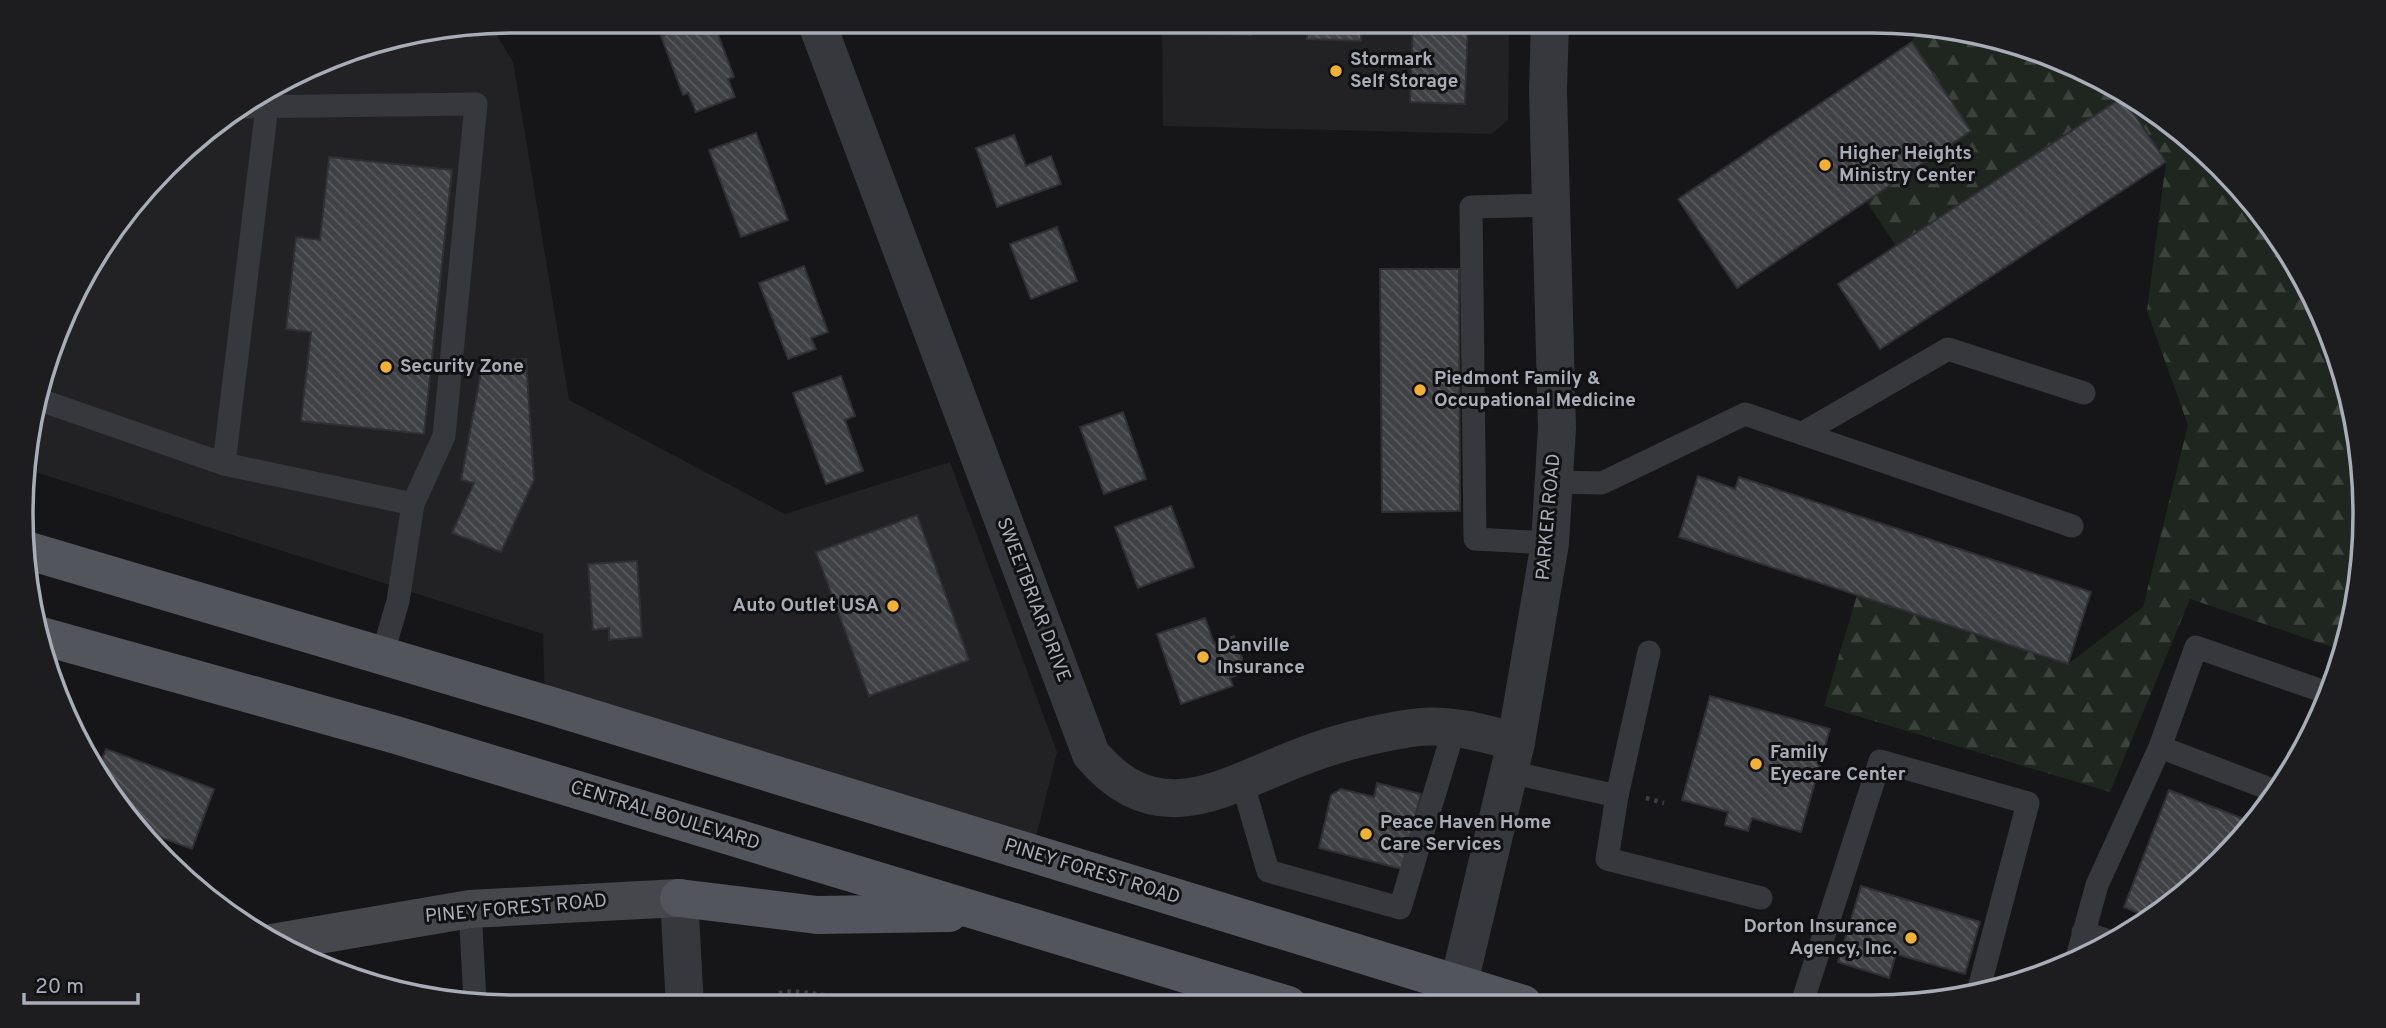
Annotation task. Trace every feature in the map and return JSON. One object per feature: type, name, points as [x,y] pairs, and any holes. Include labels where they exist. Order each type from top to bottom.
[{"type":"main road","points":[[35,553],[382,656]]},
{"type":"main road","name":"CENTRAL BOULEVARD","points":[[50,638],[396,735],[1255,995]]},
{"type":"main road","name":"PINEY FOREST ROAD","points":[[382,656],[662,741],[1456,994]]},
{"type":"main road","points":[[679,898],[817,915],[988,913]]},
{"type":"main road","name":"PINEY FOREST ROAD","points":[[291,940],[470,909],[679,898]]},
{"type":"street","name":"SWEETBRIAR DRIVE","points":[[821,33],[1091,754],[1106,772],[1130,789],[1158,798],[1198,798],[1301,757],[1360,738],[1413,728],[1455,726],[1512,757]]},
{"type":"street","name":"PARKER ROAD","points":[[1456,994],[1512,757],[1550,543],[1557,428],[1548,90],[1550,33]]},
{"type":"street","points":[[679,898],[684,995]]},
{"type":"lane","points":[[260,106],[476,104],[444,436],[413,503],[398,601],[382,656]]},
{"type":"lane","points":[[224,464],[267,106]]},
{"type":"lane","points":[[1550,543],[1475,539],[1471,207],[1551,205]]},
{"type":"lane","points":[[1803,433],[1948,349],[2084,393]]},
{"type":"lane","points":[[46,403],[224,464],[413,503]]},
{"type":"lane","points":[[1554,482],[1602,483],[1745,414],[2072,526]]},
{"type":"lane","points":[[2079,948],[2096,885],[2160,747],[2196,647],[2319,690]]},
{"type":"lane","points":[[1649,652],[1617,796],[1607,859],[1761,898]]},
{"type":"lane","points":[[1242,781],[1268,871],[1400,908],[1455,726]]},
{"type":"lane","points":[[2160,747],[2267,788]]},
{"type":"lane","points":[[1512,757],[1617,796]]},
{"type":"lane","points":[[1805,995],[1880,761],[2028,803],[1981,982]]},
{"type":"lane","points":[[470,909],[475,993]]},
{"type":"lane","points":[[2083,932],[2099,937]]},
{"type":"path","points":[[775,995],[789,990],[805,995]]},
{"type":"shaded area","name":"Stormark Self Storage","points":[[1162,33],[1509,33],[1508,120],[1492,134],[1163,126]]},
{"type":"shaded area","points":[[496,34],[513,62],[569,400],[785,514],[950,462],[1057,752],[1032,854],[545,704],[543,634],[35,472],[42,420],[70,330],[114,247],[153,197],[174,174],[221,133],[274,98],[330,70],[420,42]]},
{"type":"green space","points":[[1914,35],[1935,37],[1996,50],[2056,70],[2118,102],[1896,246],[1866,201],[1971,131],[1912,42]]},
{"type":"green space","points":[[2132,110],[2165,133],[2212,174],[2253,221],[2272,247],[2303,301],[2327,359],[2344,420],[2353,514],[2349,577],[2333,647],[2190,599],[2110,792],[1824,706],[1857,595],[2068,664],[2143,607],[2188,425],[2147,311],[2166,162]]},
{"type":"building","points":[[669,33],[718,33],[734,77],[728,79],[735,97],[696,112],[688,93],[683,95],[661,36]]},
{"type":"building","points":[[1199,33],[1251,33],[1251,35]]},
{"type":"building","points":[[1307,33],[1361,33],[1361,41],[1307,39]]},
{"type":"building","points":[[1413,33],[1468,33],[1465,104],[1410,102]]},
{"type":"building","name":"Higher Heights Ministry Center","points":[[1912,42],[1971,131],[1737,288],[1678,199]]},
{"type":"building","points":[[2117,101],[2131,109],[2166,162],[1880,349],[1838,284]]},
{"type":"building","points":[[756,133],[788,220],[741,237],[709,150]]},
{"type":"building","points":[[1014,135],[1026,166],[1051,156],[1061,184],[997,207],[976,148]]},
{"type":"building","points":[[329,157],[452,170],[424,434],[301,421],[311,332],[286,329],[296,237],[320,240]]},
{"type":"building","points":[[1057,227],[1077,281],[1031,299],[1010,244]]},
{"type":"building","points":[[804,266],[828,332],[811,338],[816,349],[788,359],[759,283]]},
{"type":"building","name":"Piedmont Family & Occupational Medicine","points":[[1380,269],[1459,269],[1460,511],[1382,512]]},
{"type":"building","points":[[526,359],[534,480],[501,552],[452,533],[474,483],[461,480],[483,361]]},
{"type":"building","points":[[841,376],[855,416],[845,420],[863,471],[826,484],[793,393]]},
{"type":"building","points":[[1123,412],[1146,479],[1104,494],[1080,427]]},
{"type":"building","points":[[1698,476],[1735,489],[1739,477],[2091,592],[2068,664],[1679,537]]},
{"type":"building","points":[[1171,506],[1194,567],[1138,588],[1115,527]]},
{"type":"building","name":"Auto Outlet USA","points":[[917,515],[969,660],[869,696],[816,552]]},
{"type":"building","points":[[637,561],[642,637],[609,640],[609,628],[593,630],[588,564]]},
{"type":"building","name":"Danville Insurance","points":[[1205,618],[1214,643],[1234,636],[1247,672],[1230,678],[1233,686],[1181,704],[1157,634]]},
{"type":"building","name":"Family Eyecare Center","points":[[1710,696],[1830,729],[1801,832],[1752,818],[1748,831],[1725,825],[1728,812],[1682,800]]},
{"type":"building","points":[[106,749],[214,789],[192,849],[158,836],[133,807],[102,760]]},
{"type":"building","name":"Peace Haven Home Care Services","points":[[1377,783],[1421,794],[1402,869],[1319,848],[1331,795],[1341,789],[1374,797]]},
{"type":"building","points":[[2169,790],[2243,819],[2212,854],[2165,895],[2140,914],[2124,907]]},
{"type":"building","name":"Dorton Insurance Agency, Inc.","points":[[1861,886],[1980,922],[1965,974],[1896,954],[1889,978],[1838,962]]},
{"type":"place","name":"Stormark Self Storage","points":[[1336,71]]},
{"type":"place","name":"Higher Heights Ministry Center","points":[[1825,165]]},
{"type":"place","name":"Security Zone","points":[[386,367]]},
{"type":"place","name":"Piedmont Family & Occupational Medicine","points":[[1420,390]]},
{"type":"place","name":"Auto Outlet USA","points":[[893,606]]},
{"type":"place","name":"Danville Insurance","points":[[1203,657]]},
{"type":"place","name":"Family Eyecare Center","points":[[1756,764]]},
{"type":"place","name":"Peace Haven Home Care Services","points":[[1366,834]]},
{"type":"place","name":"Dorton Insurance Agency, Inc.","points":[[1911,938]]}]
